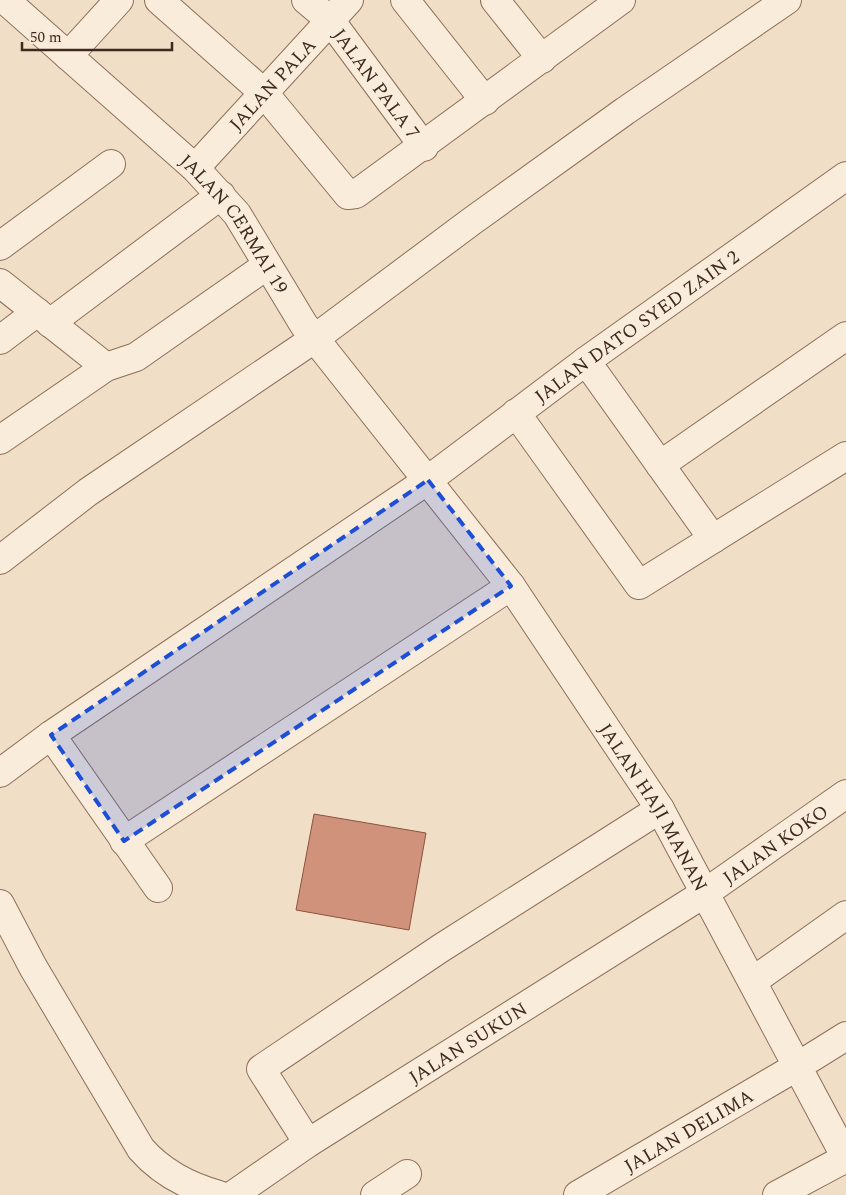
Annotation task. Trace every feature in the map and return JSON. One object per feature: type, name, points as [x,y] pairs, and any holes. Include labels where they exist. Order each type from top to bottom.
[{"type":"street","name":"JALAN CERMAI 19","points":[[5,0],[195,168],[221,195],[236,214],[266,266],[314,338],[428,480]]},
{"type":"street","points":[[68,56],[119,0]]},
{"type":"street","points":[[158,0],[264,93],[348,195],[356,194],[485,101],[542,58],[603,5]]},
{"type":"street","name":"JALAN PALA 7","points":[[306,0],[330,20],[424,146]]},
{"type":"street","name":"JALAN PALA","points":[[195,168],[349,0]]},
{"type":"street","points":[[405,0],[485,101]]},
{"type":"street","points":[[495,0],[542,58]]},
{"type":"street","points":[[0,560],[88,492],[314,338],[625,111],[787,0]]},
{"type":"street","points":[[0,246],[111,164]]},
{"type":"street","name":"JALAN DATO SYED ZAIN 2","points":[[0,773],[51,735],[428,480],[586,362],[846,176]]},
{"type":"street","points":[[0,340],[44,317],[221,195]]},
{"type":"street","points":[[0,440],[106,367],[136,357],[266,266]]},
{"type":"street","points":[[0,283],[106,367]]},
{"type":"street","points":[[660,465],[846,336]]},
{"type":"street","points":[[586,362],[713,539]]},
{"type":"street","points":[[516,413],[639,585],[846,456]]},
{"type":"street","name":"JALAN HAJI MANAN","points":[[428,480],[511,586],[660,809],[846,1158]]},
{"type":"street","points":[[124,841],[511,586]]},
{"type":"street","points":[[51,735],[158,888]]},
{"type":"street","name":"JALAN KOKO","points":[[705,893],[846,794]]},
{"type":"street","points":[[308,1143],[260,1069],[441,948],[660,809]]},
{"type":"street","name":"JALAN SUKUN","points":[[233,1195],[308,1143],[705,893]]},
{"type":"street","points":[[0,904],[33,967],[141,1149],[157,1166],[196,1188],[219,1195]]},
{"type":"street","points":[[753,981],[846,914]]},
{"type":"street","name":"JALAN DELIMA","points":[[578,1195],[846,1036]]},
{"type":"street","points":[[777,1195],[846,1158]]},
{"type":"street","points":[[375,1195],[407,1174]]},
{"type":"highlighted area","points":[[428,480],[511,586],[124,841],[51,735]]},
{"type":"building","points":[[314,814],[426,833],[409,930],[296,910]]}]
